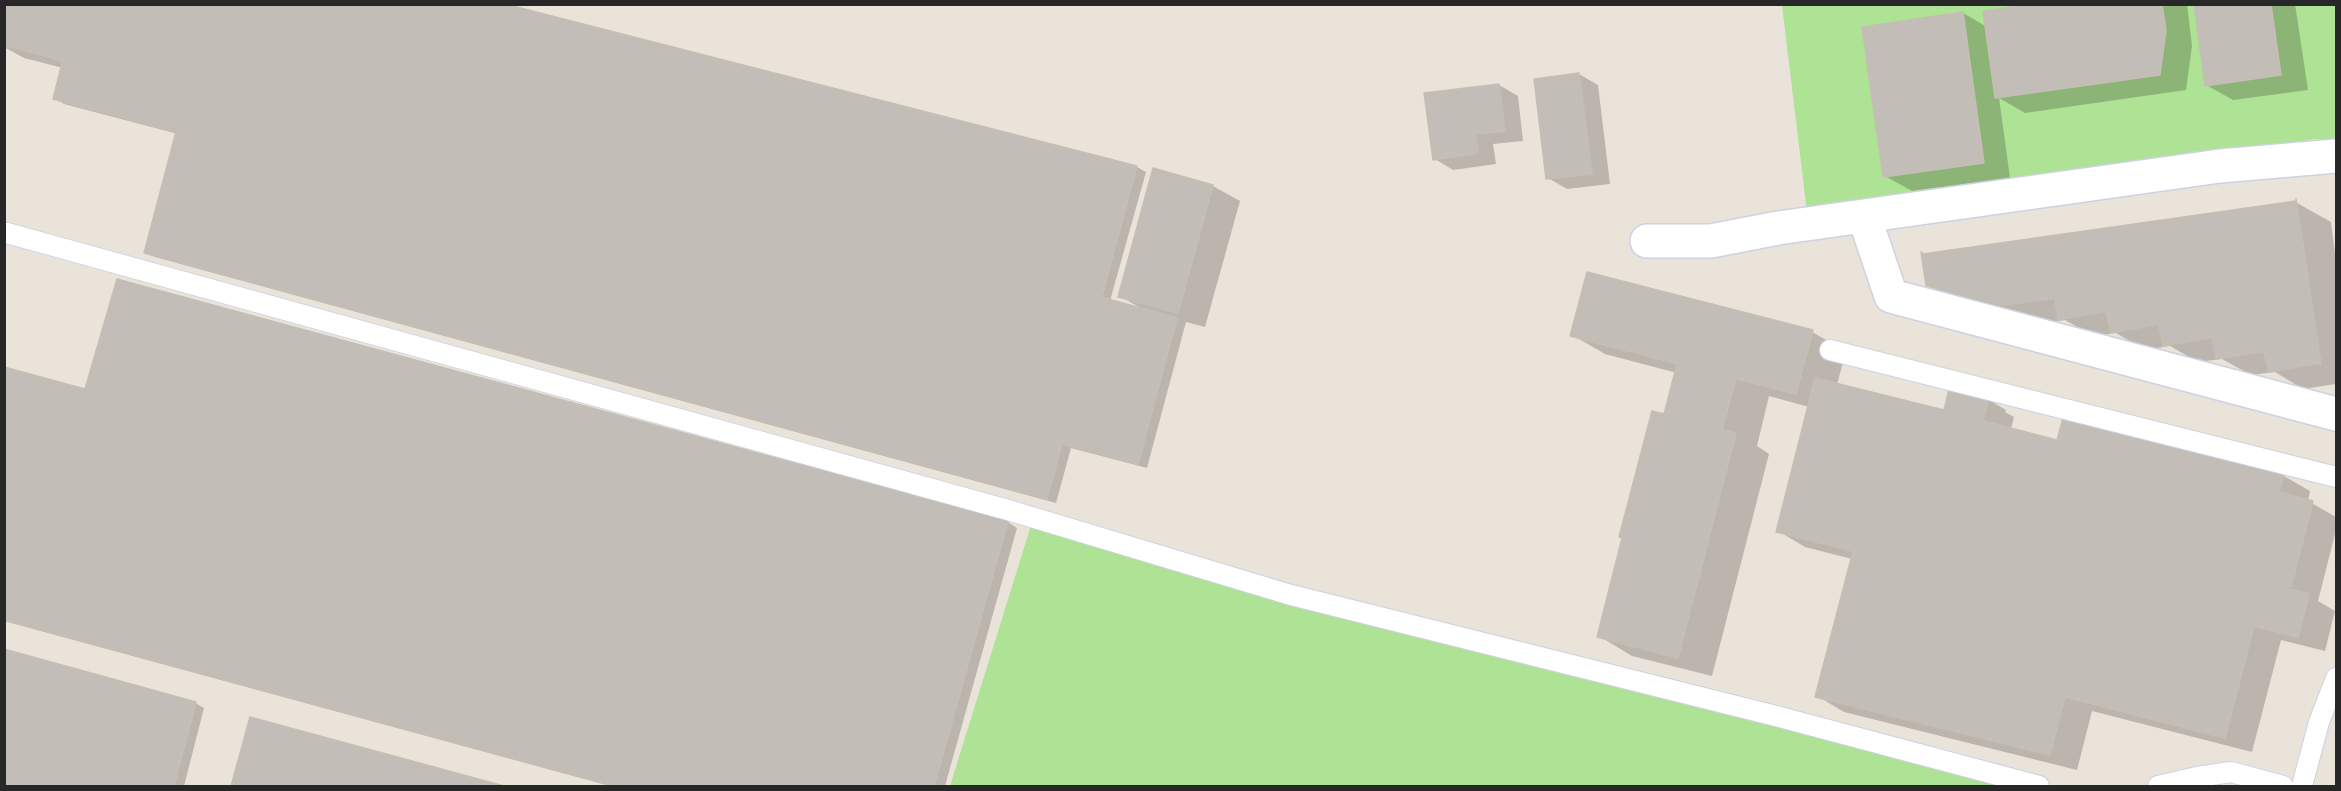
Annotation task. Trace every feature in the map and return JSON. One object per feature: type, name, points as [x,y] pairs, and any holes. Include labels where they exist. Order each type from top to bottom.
[{"type":"street","points":[[1647,241],[1711,241],[1778,228],[2220,166],[2337,156]]},
{"type":"street","points":[[1864,216],[1891,296],[2337,414]]},
{"type":"lane","points":[[7,233],[1008,510],[1291,595],[1776,716],[2039,786]]},
{"type":"lane","points":[[1830,350],[2337,477]]},
{"type":"lane","points":[[2302,786],[2319,722],[2337,678]]},
{"type":"lane","points":[[2158,786],[2231,772],[2283,786]]},
{"type":"green space","points":[[1782,5],[2336,5],[2336,140],[2315,139],[1807,212]]},
{"type":"green space","points":[[1033,519],[2021,786],[950,786]]},
{"type":"building","points":[[5,4],[77,4],[63,61],[4,45]]},
{"type":"building","points":[[77,4],[505,4],[1137,166],[1047,499],[144,253],[176,132],[53,99]]},
{"type":"building","points":[[2032,4],[2162,4],[2166,30],[2160,75],[1995,98],[1983,11]]},
{"type":"building","points":[[2194,4],[2271,4],[2281,75],[2205,86]]},
{"type":"building","points":[[1963,12],[1984,163],[1883,177],[1862,27]]},
{"type":"building","points":[[1579,73],[1592,174],[1546,179],[1534,79]]},
{"type":"building","points":[[1499,84],[1505,131],[1475,134],[1478,153],[1433,160],[1424,93]]},
{"type":"building","points":[[1153,168],[1213,185],[1178,313],[1118,297]]},
{"type":"building","points":[[2296,199],[2321,365],[2319,363],[2269,372],[2264,351],[2216,359],[2212,337],[2163,346],[2159,324],[2111,333],[2106,311],[2058,320],[2055,298],[2004,305],[1926,286],[1921,252],[1923,254],[2296,201]]},
{"type":"building","points":[[1587,272],[1813,330],[1796,394],[1570,336]]},
{"type":"building","points":[[117,279],[1008,521],[934,786],[615,786],[4,620],[4,367],[85,389]]},
{"type":"building","points":[[1101,297],[1177,318],[1138,464],[1062,444]]},
{"type":"building","points":[[1677,364],[1736,378],[1722,430],[1736,433],[1678,658],[1597,637],[1622,538],[1619,537],[1652,411],[1664,414]]},
{"type":"building","points":[[1815,378],[1944,410],[1950,385],[1979,393],[1978,397],[1988,400],[1983,421],[2057,440],[2063,418],[2284,474],[2279,492],[2313,501],[2291,587],[2258,579],[2257,581],[2309,594],[2298,637],[2254,626],[2225,738],[2065,697],[2050,755],[1815,697],[1853,551],[1776,532]]},
{"type":"building","points":[[4,649],[196,702],[174,786],[4,786]]},
{"type":"building","points":[[250,717],[504,786],[231,786]]}]
